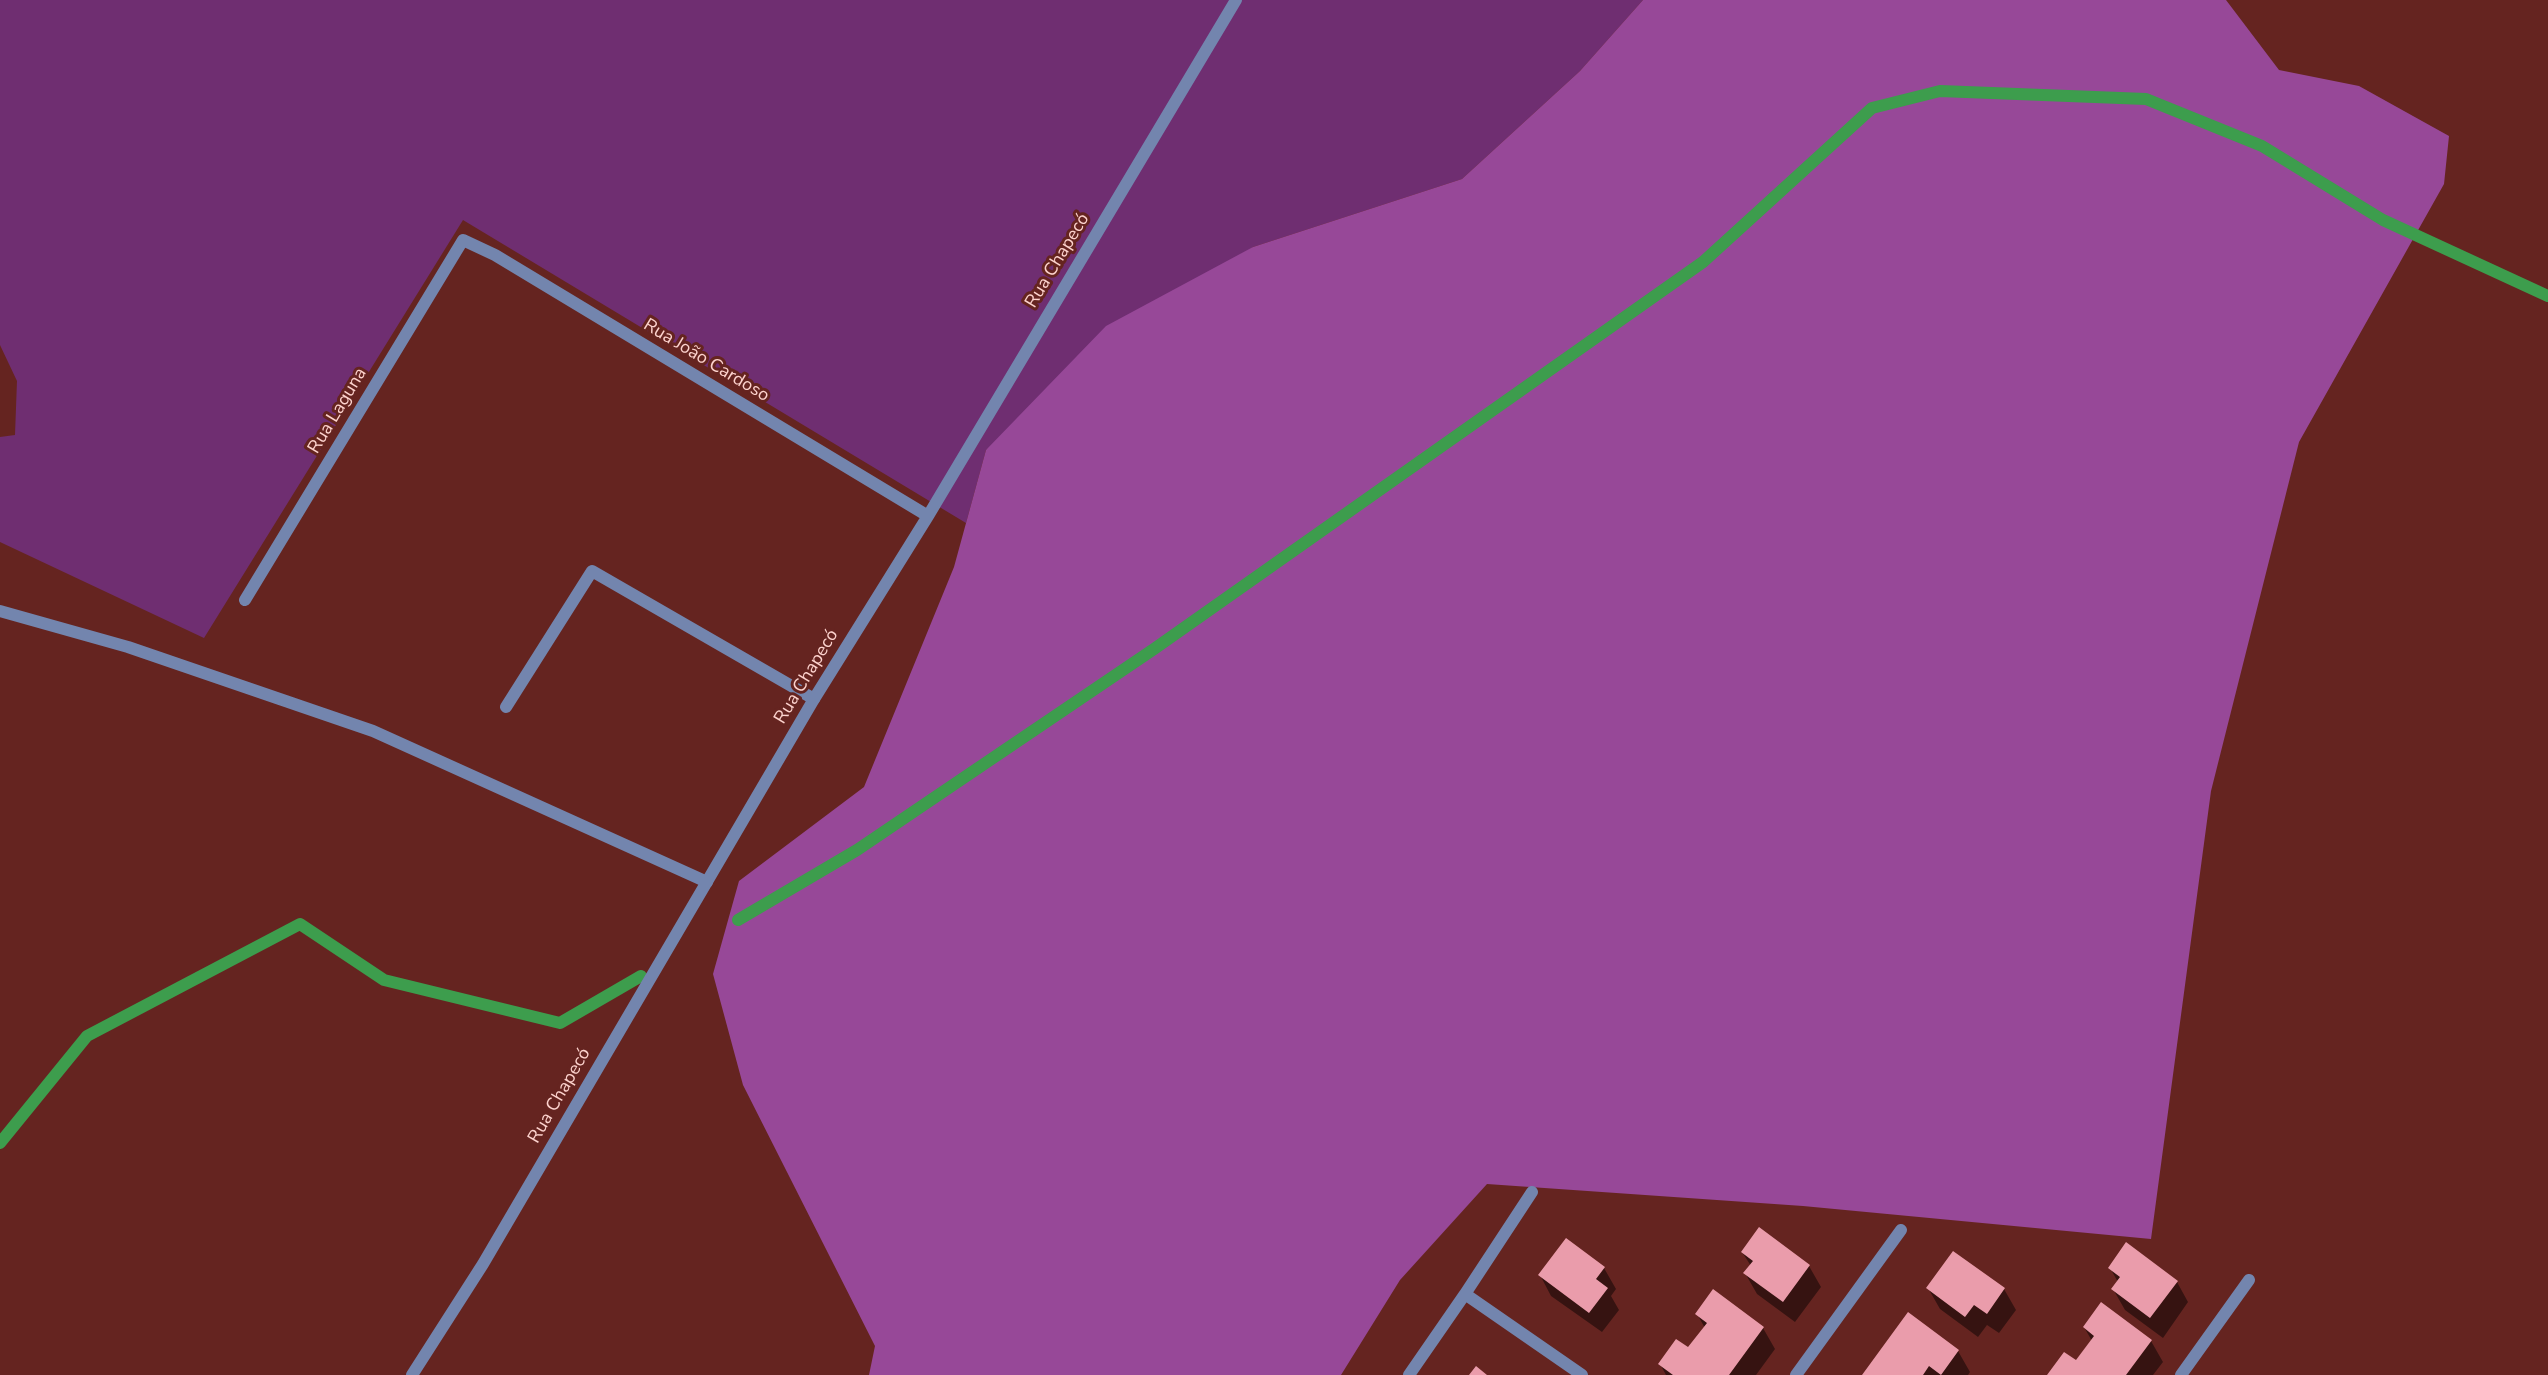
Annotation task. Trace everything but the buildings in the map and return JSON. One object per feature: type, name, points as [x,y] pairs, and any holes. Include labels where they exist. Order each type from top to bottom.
[{"type":"street","name":"Rua Chapecó","points":[[411,1375],[483,1264],[814,699],[928,516],[1236,0]]},
{"type":"street","name":"Rua João Cardoso","points":[[463,240],[495,255],[928,516]]},
{"type":"street","name":"Rua Laguna","points":[[245,600],[463,240]]},
{"type":"street","points":[[506,707],[592,571],[814,699]]},
{"type":"street","points":[[0,611],[128,647],[373,731],[707,882]]},
{"type":"street","points":[[1409,1375],[1532,1192]]},
{"type":"street","points":[[1796,1375],[1900,1230]]},
{"type":"street","points":[[2187,1374],[2249,1280]]},
{"type":"street","points":[[1465,1294],[1582,1375]]},
{"type":"shaded area","points":[[0,0],[1643,0],[1580,71],[1462,179],[1253,247],[986,450],[966,523],[463,220],[204,638],[0,542],[0,437],[15,435],[17,381],[0,345]]},
{"type":"shaded area","points":[[1643,0],[2226,0],[2279,70],[2359,86],[2449,136],[2444,184],[2299,442],[2211,791],[2151,1239],[1803,1206],[1487,1184],[1400,1280],[1341,1375],[869,1375],[875,1346],[743,1085],[713,974],[739,881],[864,787],[954,567],[986,450],[1106,326],[1253,247],[1462,179],[1580,71]]},
{"type":"waterway","points":[[738,920],[857,850],[1154,649],[1703,262],[1872,108],[1940,91],[2146,99],[2262,146],[2383,220],[2548,296]]},
{"type":"waterway","points":[[0,1143],[87,1036],[300,924],[384,980],[560,1023],[641,976]]}]
